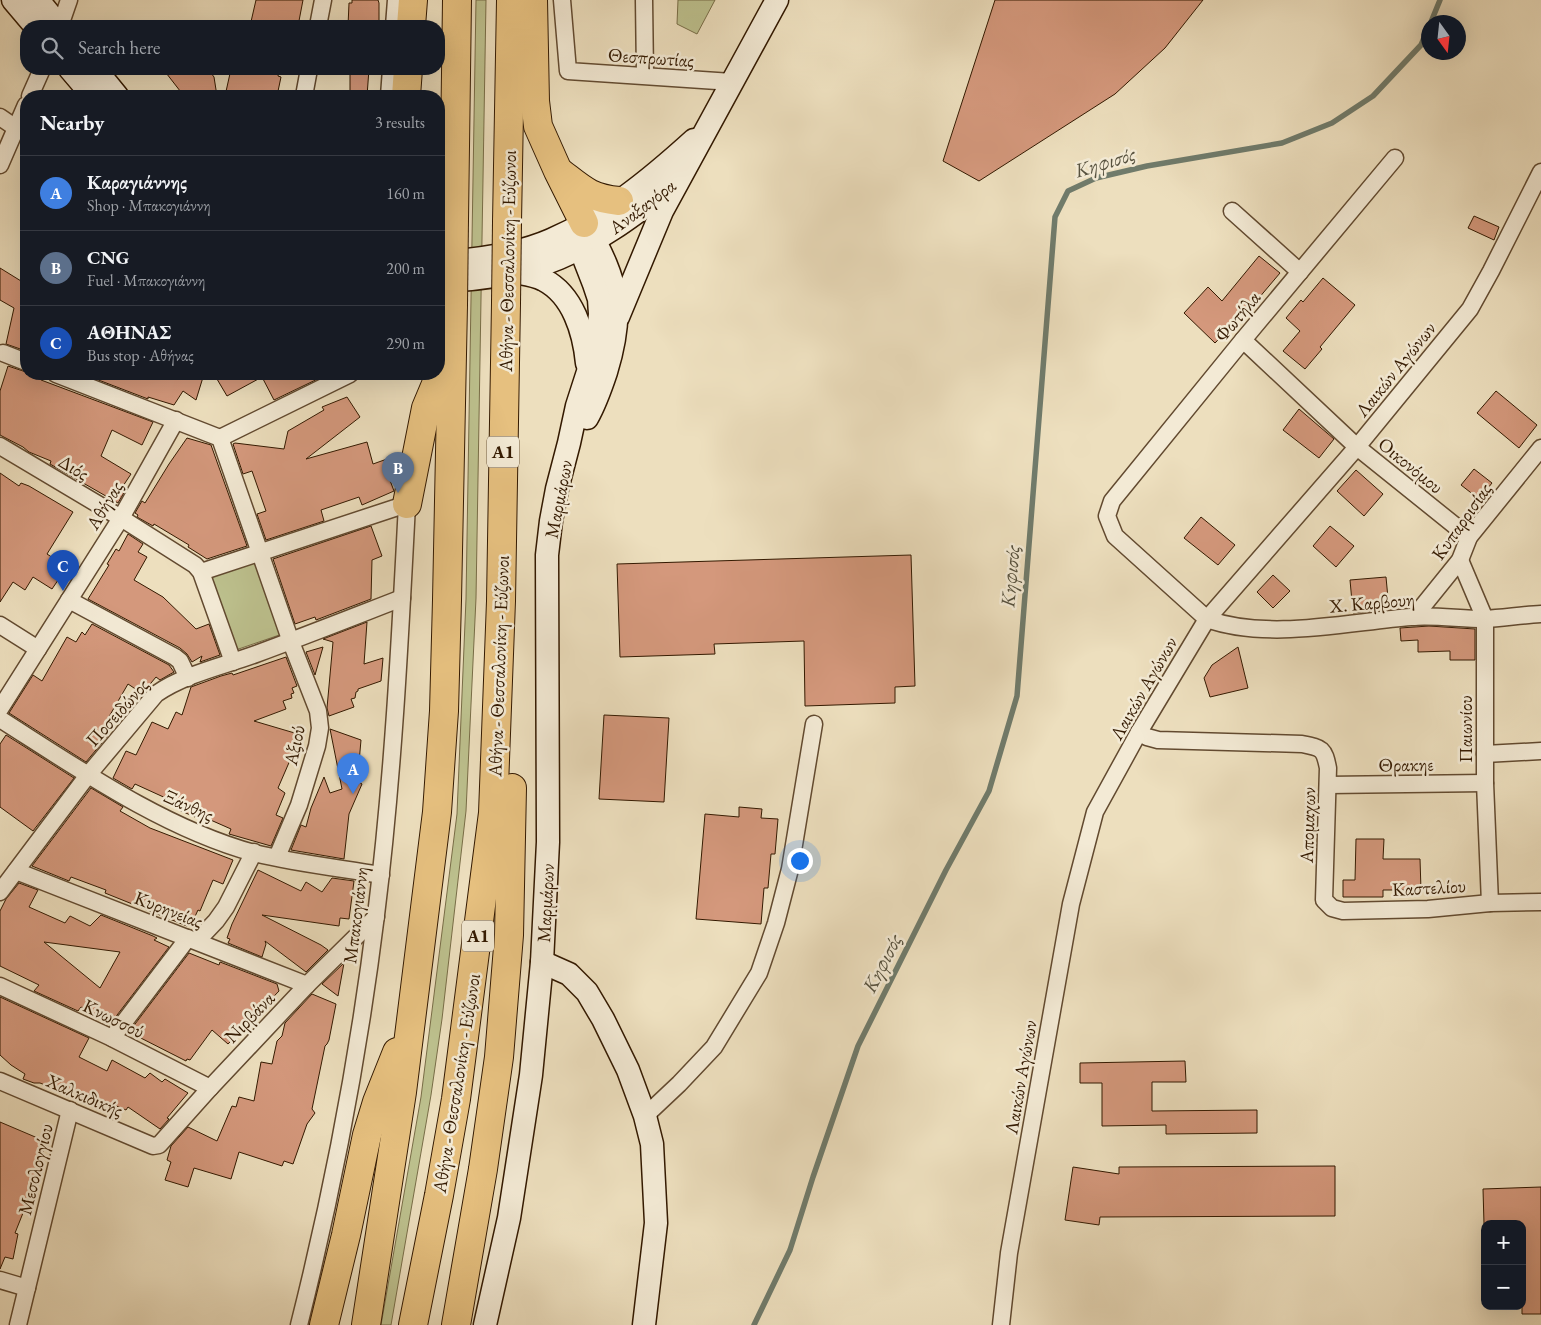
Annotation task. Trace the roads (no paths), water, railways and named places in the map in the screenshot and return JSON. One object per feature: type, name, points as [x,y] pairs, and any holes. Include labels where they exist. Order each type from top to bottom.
[{"type":"highway","points":[[411,20],[413,0]]},
{"type":"highway","points":[[366,1325],[412,1016],[437,812],[444,711],[448,600],[457,0]]},
{"type":"highway","name":"Αθήνα - Θεσσαλονίκη - Εύζωνοι","points":[[413,1325],[456,1099],[493,813],[501,601],[511,0]]},
{"type":"highway","points":[[533,0],[535,101],[538,126],[558,171],[582,235]]},
{"type":"highway","points":[[406,90],[408,75]]},
{"type":"highway","points":[[558,171],[587,193],[606,200],[619,201]]},
{"type":"highway","points":[[445,362],[452,345]]},
{"type":"highway","points":[[407,504],[426,408],[438,380]]},
{"type":"highway","points":[[456,1325],[483,1169],[499,1057],[509,935],[513,730],[501,601]]},
{"type":"highway","points":[[324,1325],[376,1102],[412,1016]]},
{"type":"main road","points":[[13,0],[30,20]]},
{"type":"main road","points":[[38,0],[55,20]]},
{"type":"main road","name":"Αναξαγόρα","points":[[582,235],[630,217],[678,181],[777,0]]},
{"type":"main road","points":[[73,75],[83,90]]},
{"type":"main road","points":[[74,75],[87,90]]},
{"type":"main road","points":[[99,75],[112,90]]},
{"type":"main road","name":"Αναξαγόρα","points":[[582,235],[619,201],[666,166],[708,128]]},
{"type":"main road","points":[[618,316],[662,211],[678,181]]},
{"type":"main road","points":[[445,262],[459,261],[518,250],[582,235]]},
{"type":"main road","points":[[445,281],[513,272],[551,261],[582,235]]},
{"type":"main road","name":"Μαρμάρων","points":[[569,443],[590,412],[604,378],[613,349],[618,316],[617,298],[613,281],[582,235]]},
{"type":"main road","name":"Μαρμάρων","points":[[582,235],[599,300],[600,314],[596,344],[577,406],[557,489],[547,555],[548,842],[542,962],[569,974],[587,992],[603,1018],[628,1070],[645,1116],[652,1144],[656,1223],[644,1325]]},
{"type":"main road","points":[[513,272],[530,275],[546,281],[568,303],[581,329],[586,349],[588,372]]},
{"type":"main road","points":[[485,1325],[512,1199],[531,1075],[542,962]]},
{"type":"street","points":[[62,20],[69,0]]},
{"type":"street","points":[[319,20],[323,0]]},
{"type":"street","points":[[394,20],[396,0]]},
{"type":"street","name":"Θεσπρωτίας","points":[[562,0],[568,71],[732,82]]},
{"type":"street","points":[[644,0],[645,76]]},
{"type":"street","points":[[33,90],[39,75]]},
{"type":"street","points":[[305,90],[308,75]]},
{"type":"street","points":[[389,90],[391,75]]},
{"type":"street","points":[[0,117],[16,128]]},
{"type":"street","points":[[0,165],[20,119]]},
{"type":"street","name":"Φωτήλα","points":[[1207,619],[1115,536],[1107,516],[1112,500],[1395,158]]},
{"type":"street","name":"Λαικών Αγώνων","points":[[1001,1325],[1009,1253],[1071,904],[1095,812],[1139,732],[1207,619],[1357,448],[1470,309],[1540,179]]},
{"type":"street","points":[[1232,211],[1300,272]]},
{"type":"street","name":"Οικονόμου","points":[[1243,340],[1357,448],[1469,537]]},
{"type":"street","points":[[3,353],[20,360]]},
{"type":"street","points":[[72,380],[220,438],[338,380]]},
{"type":"street","name":"Αθήνας","points":[[0,709],[121,518],[176,420]]},
{"type":"street","name":"Αξιού","points":[[220,438],[259,553],[318,712],[320,728],[317,746],[299,805],[277,857]]},
{"type":"street","name":"Διός","points":[[0,446],[121,518],[195,565],[201,572]]},
{"type":"street","name":"Κυπαρρισίας","points":[[1414,617],[1460,560],[1469,537],[1535,463],[1541,448]]},
{"type":"street","points":[[233,662],[201,572],[407,504]]},
{"type":"street","name":"Μπακογιάννη","points":[[299,1325],[330,1195],[355,1061],[376,917],[381,875],[402,598],[407,504]]},
{"type":"street","name":"Παιωνίου","points":[[1460,560],[1485,619],[1485,783],[1490,903]]},
{"type":"street","name":"Ποσειδώνος","points":[[0,892],[88,775],[156,694],[168,686],[188,678],[291,642],[402,598]]},
{"type":"street","points":[[69,600],[175,657],[180,661],[188,678]]},
{"type":"street","name":"Χ. Καρβουη","points":[[1207,619],[1222,625],[1265,629],[1328,626],[1414,617],[1485,619],[1541,614]]},
{"type":"street","points":[[0,625],[38,649]]},
{"type":"street","name":"Ξάνθης","points":[[0,719],[88,775],[133,801],[190,829],[254,852],[381,875]]},
{"type":"street","points":[[645,1116],[680,1084],[714,1047],[759,973],[776,923],[790,869],[814,724]]},
{"type":"street","name":"Απομαχων","points":[[1139,732],[1147,737],[1158,740],[1302,744],[1318,747],[1325,753],[1328,768],[1328,785],[1324,900]]},
{"type":"street","points":[[1486,754],[1541,751]]},
{"type":"street","name":"Θρακηε","points":[[1328,785],[1485,783]]},
{"type":"street","points":[[112,1038],[192,940],[216,921],[226,907],[254,852]]},
{"type":"street","name":"Κυρηνείας","points":[[16,871],[307,985]]},
{"type":"street","name":"Καστελίου","points":[[1324,900],[1332,908],[1343,911],[1428,909],[1490,903],[1541,902]]},
{"type":"street","name":"Νιρβάνα","points":[[153,1146],[159,1145],[164,1140],[307,985],[376,917]]},
{"type":"street","name":"Κνωσσού","points":[[0,986],[112,1038],[210,1088]]},
{"type":"street","name":"Χαλκιδικής","points":[[0,1081],[153,1146]]},
{"type":"street","name":"Μεσολογγίου","points":[[18,1325],[70,1110]]},
{"type":"street","points":[[0,1280],[27,1288]]},
{"type":"waterway","name":"Κηφισός","points":[[1434,15],[1440,0]]},
{"type":"waterway","name":"Κηφισός","points":[[754,1325],[790,1250],[858,1046],[946,870],[989,791],[1017,696],[1055,217],[1068,191],[1096,178],[1147,166],[1282,143],[1332,123],[1373,96],[1421,45]]},
{"type":"place","name":"CNG","points":[[398,493]]},
{"type":"place","name":"ΑΘΗΝΑΣ","points":[[63,591]]},
{"type":"place","name":"Καραγιάννης","points":[[353,794]]}]
